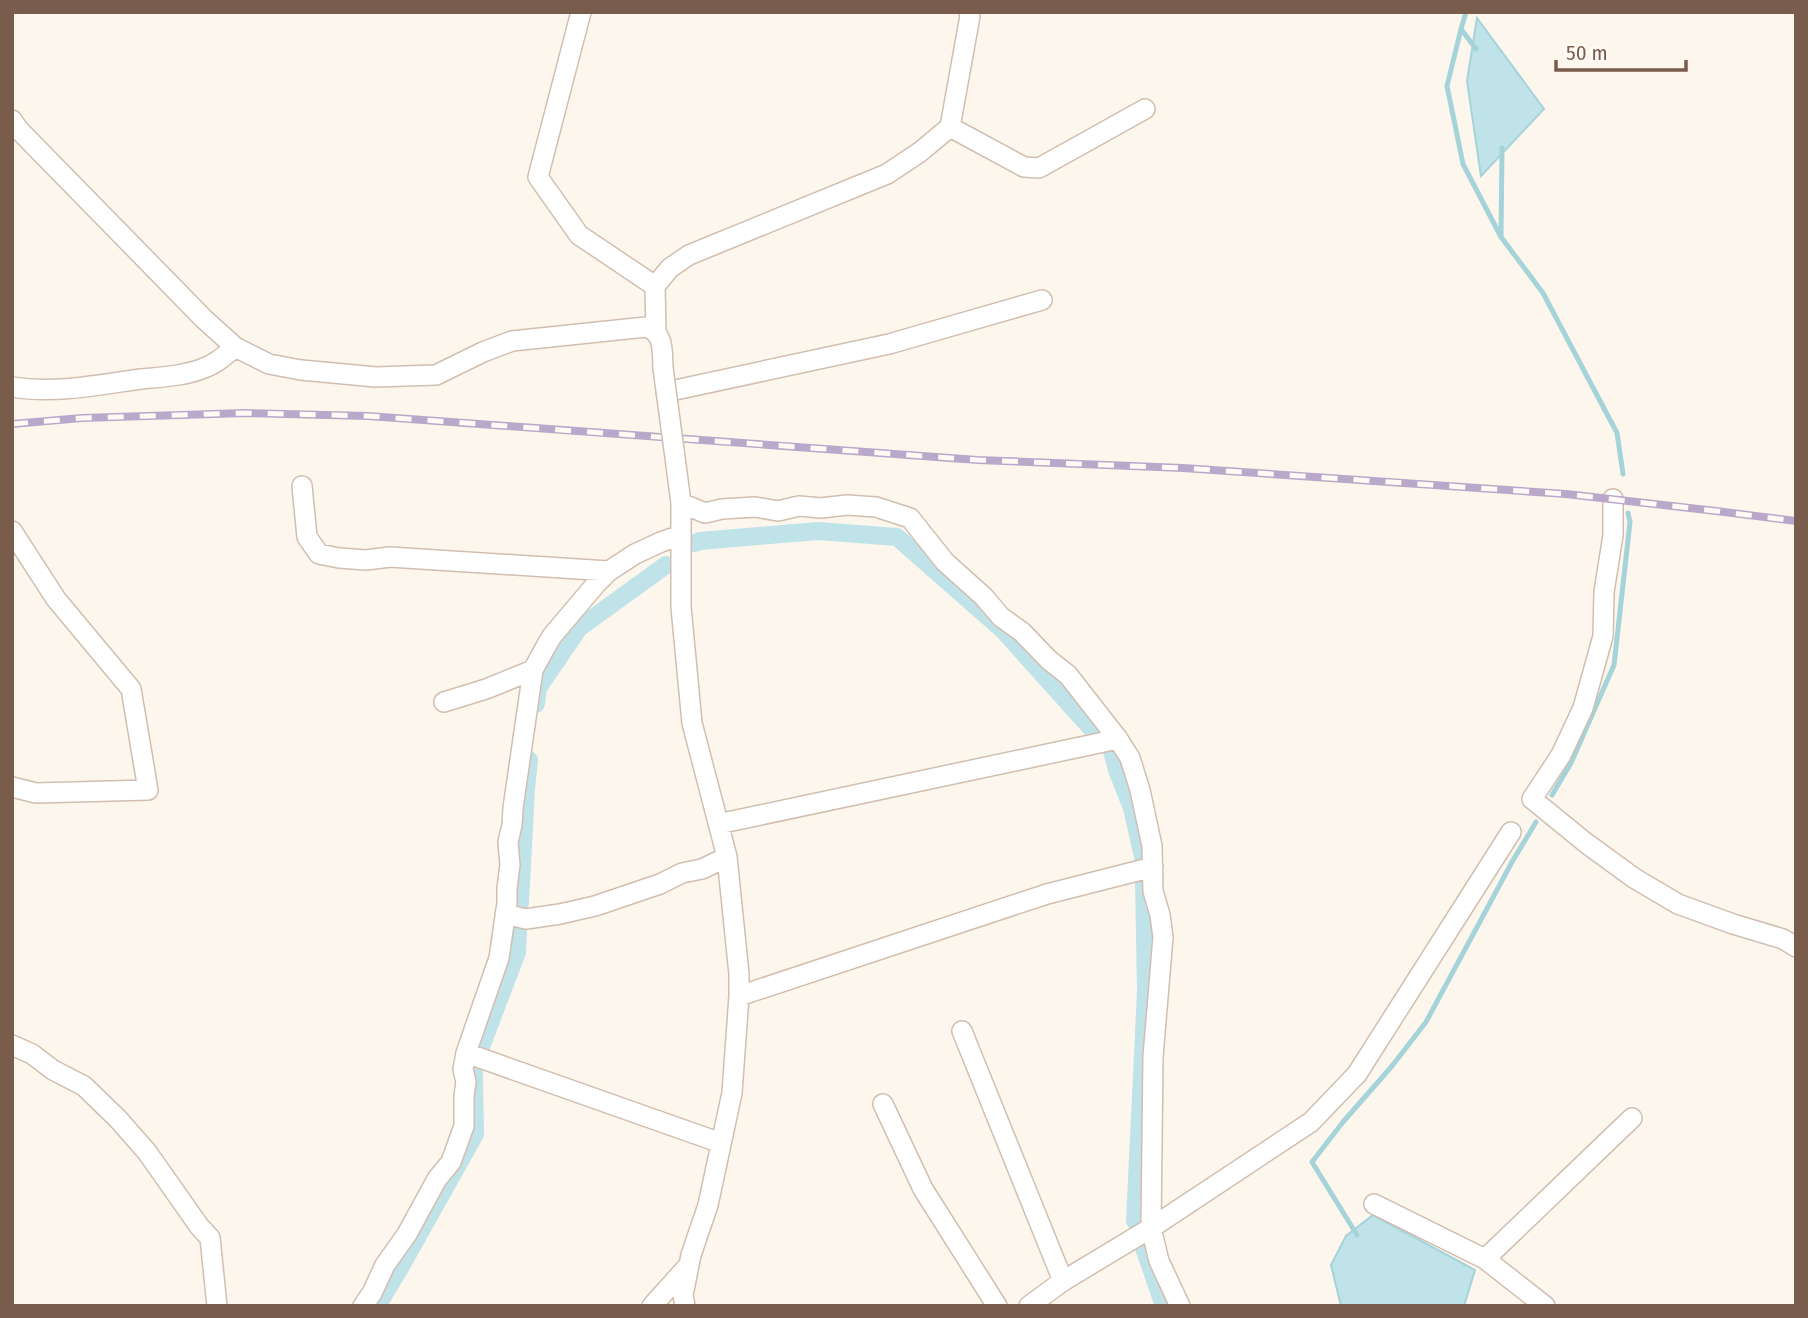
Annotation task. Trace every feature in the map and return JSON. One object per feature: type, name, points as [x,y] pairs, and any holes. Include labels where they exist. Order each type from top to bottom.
[{"type":"street","points":[[581,12],[538,177],[579,234],[655,286]]},
{"type":"street","points":[[656,332],[655,286],[670,268],[690,255],[887,174],[950,127],[969,12]]},
{"type":"street","points":[[950,127],[1024,167],[1039,168],[1145,109]]},
{"type":"street","points":[[12,120],[204,319],[235,347],[270,363],[301,370],[376,377],[436,375],[512,341],[646,327],[660,337],[681,503],[681,607],[692,723],[727,857],[739,996],[732,1093],[708,1205],[689,1265],[683,1296],[685,1306]]},
{"type":"street","points":[[666,392],[889,344],[1042,300]]},
{"type":"street","points":[[12,387],[35,390],[172,376],[204,369],[235,347]]},
{"type":"street","points":[[302,486],[307,537],[319,554],[366,560],[390,558],[609,571]]},
{"type":"street","points":[[1613,499],[1613,535],[1604,592],[1603,636],[1583,708],[1561,755],[1532,799],[1634,878],[1678,904],[1783,939],[1796,947]]},
{"type":"street","points":[[681,503],[705,513],[755,507],[778,512],[799,506],[821,508],[847,505],[876,507],[910,518],[945,562],[984,597],[1001,617],[1022,632],[1068,675],[1118,739],[1129,758],[1140,790],[1152,846],[1153,891],[1163,937],[1153,1057],[1151,1228],[1159,1261],[1180,1306]]},
{"type":"street","points":[[12,531],[56,599],[131,689],[148,790],[36,793],[12,787]]},
{"type":"street","points":[[363,1306],[385,1265],[451,1162],[464,1126],[466,1082],[463,1069],[499,958],[510,865],[508,842],[533,670],[552,636],[609,571],[635,554],[681,535]]},
{"type":"street","points":[[444,702],[533,670]]},
{"type":"street","points":[[718,824],[1118,739]]},
{"type":"street","points":[[1029,1306],[1063,1281],[1151,1228],[1311,1122],[1357,1074],[1511,832]]},
{"type":"street","points":[[505,914],[526,919],[595,906],[660,884],[682,873],[702,869],[727,857]]},
{"type":"street","points":[[739,996],[1047,894],[1153,867]]},
{"type":"street","points":[[962,1031],[1063,1281]]},
{"type":"street","points":[[12,1045],[84,1086],[118,1118],[147,1152],[210,1238],[217,1306]]},
{"type":"street","points":[[466,1053],[721,1143]]},
{"type":"street","points":[[883,1104],[923,1189],[997,1306]]},
{"type":"street","points":[[1485,1259],[1632,1118]]},
{"type":"street","points":[[1374,1204],[1485,1259],[1545,1306]]},
{"type":"street","points":[[652,1306],[689,1265]]},
{"type":"water","points":[[1477,18],[1544,109],[1481,176],[1467,81]]},
{"type":"water","points":[[1373,1215],[1475,1270],[1464,1306],[1341,1306],[1331,1265],[1346,1236]]},
{"type":"waterway","points":[[1466,12],[1461,29],[1476,49]]},
{"type":"waterway","points":[[1461,29],[1447,86],[1463,164],[1501,237]]},
{"type":"waterway","points":[[1502,148],[1501,237],[1543,293],[1617,433],[1623,474]]},
{"type":"waterway","points":[[1552,795],[1571,763],[1614,665],[1630,522],[1628,513]]},
{"type":"waterway","points":[[695,543],[818,531],[897,537],[1003,630],[1091,728]]},
{"type":"waterway","points":[[536,704],[538,688],[579,628],[666,565]]},
{"type":"waterway","points":[[1112,751],[1132,808],[1143,857]]},
{"type":"waterway","points":[[520,903],[529,760]]},
{"type":"waterway","points":[[1357,1235],[1312,1162],[1426,1022],[1536,822]]},
{"type":"waterway","points":[[1135,1221],[1146,991],[1144,880]]},
{"type":"waterway","points":[[481,1047],[517,952],[518,932]]},
{"type":"waterway","points":[[377,1306],[475,1134],[474,1072]]},
{"type":"waterway","points":[[1144,1248],[1164,1306]]},
{"type":"railway","points":[[12,424],[82,418],[246,413],[368,416],[978,460],[1183,468],[1566,494],[1796,521]]}]
